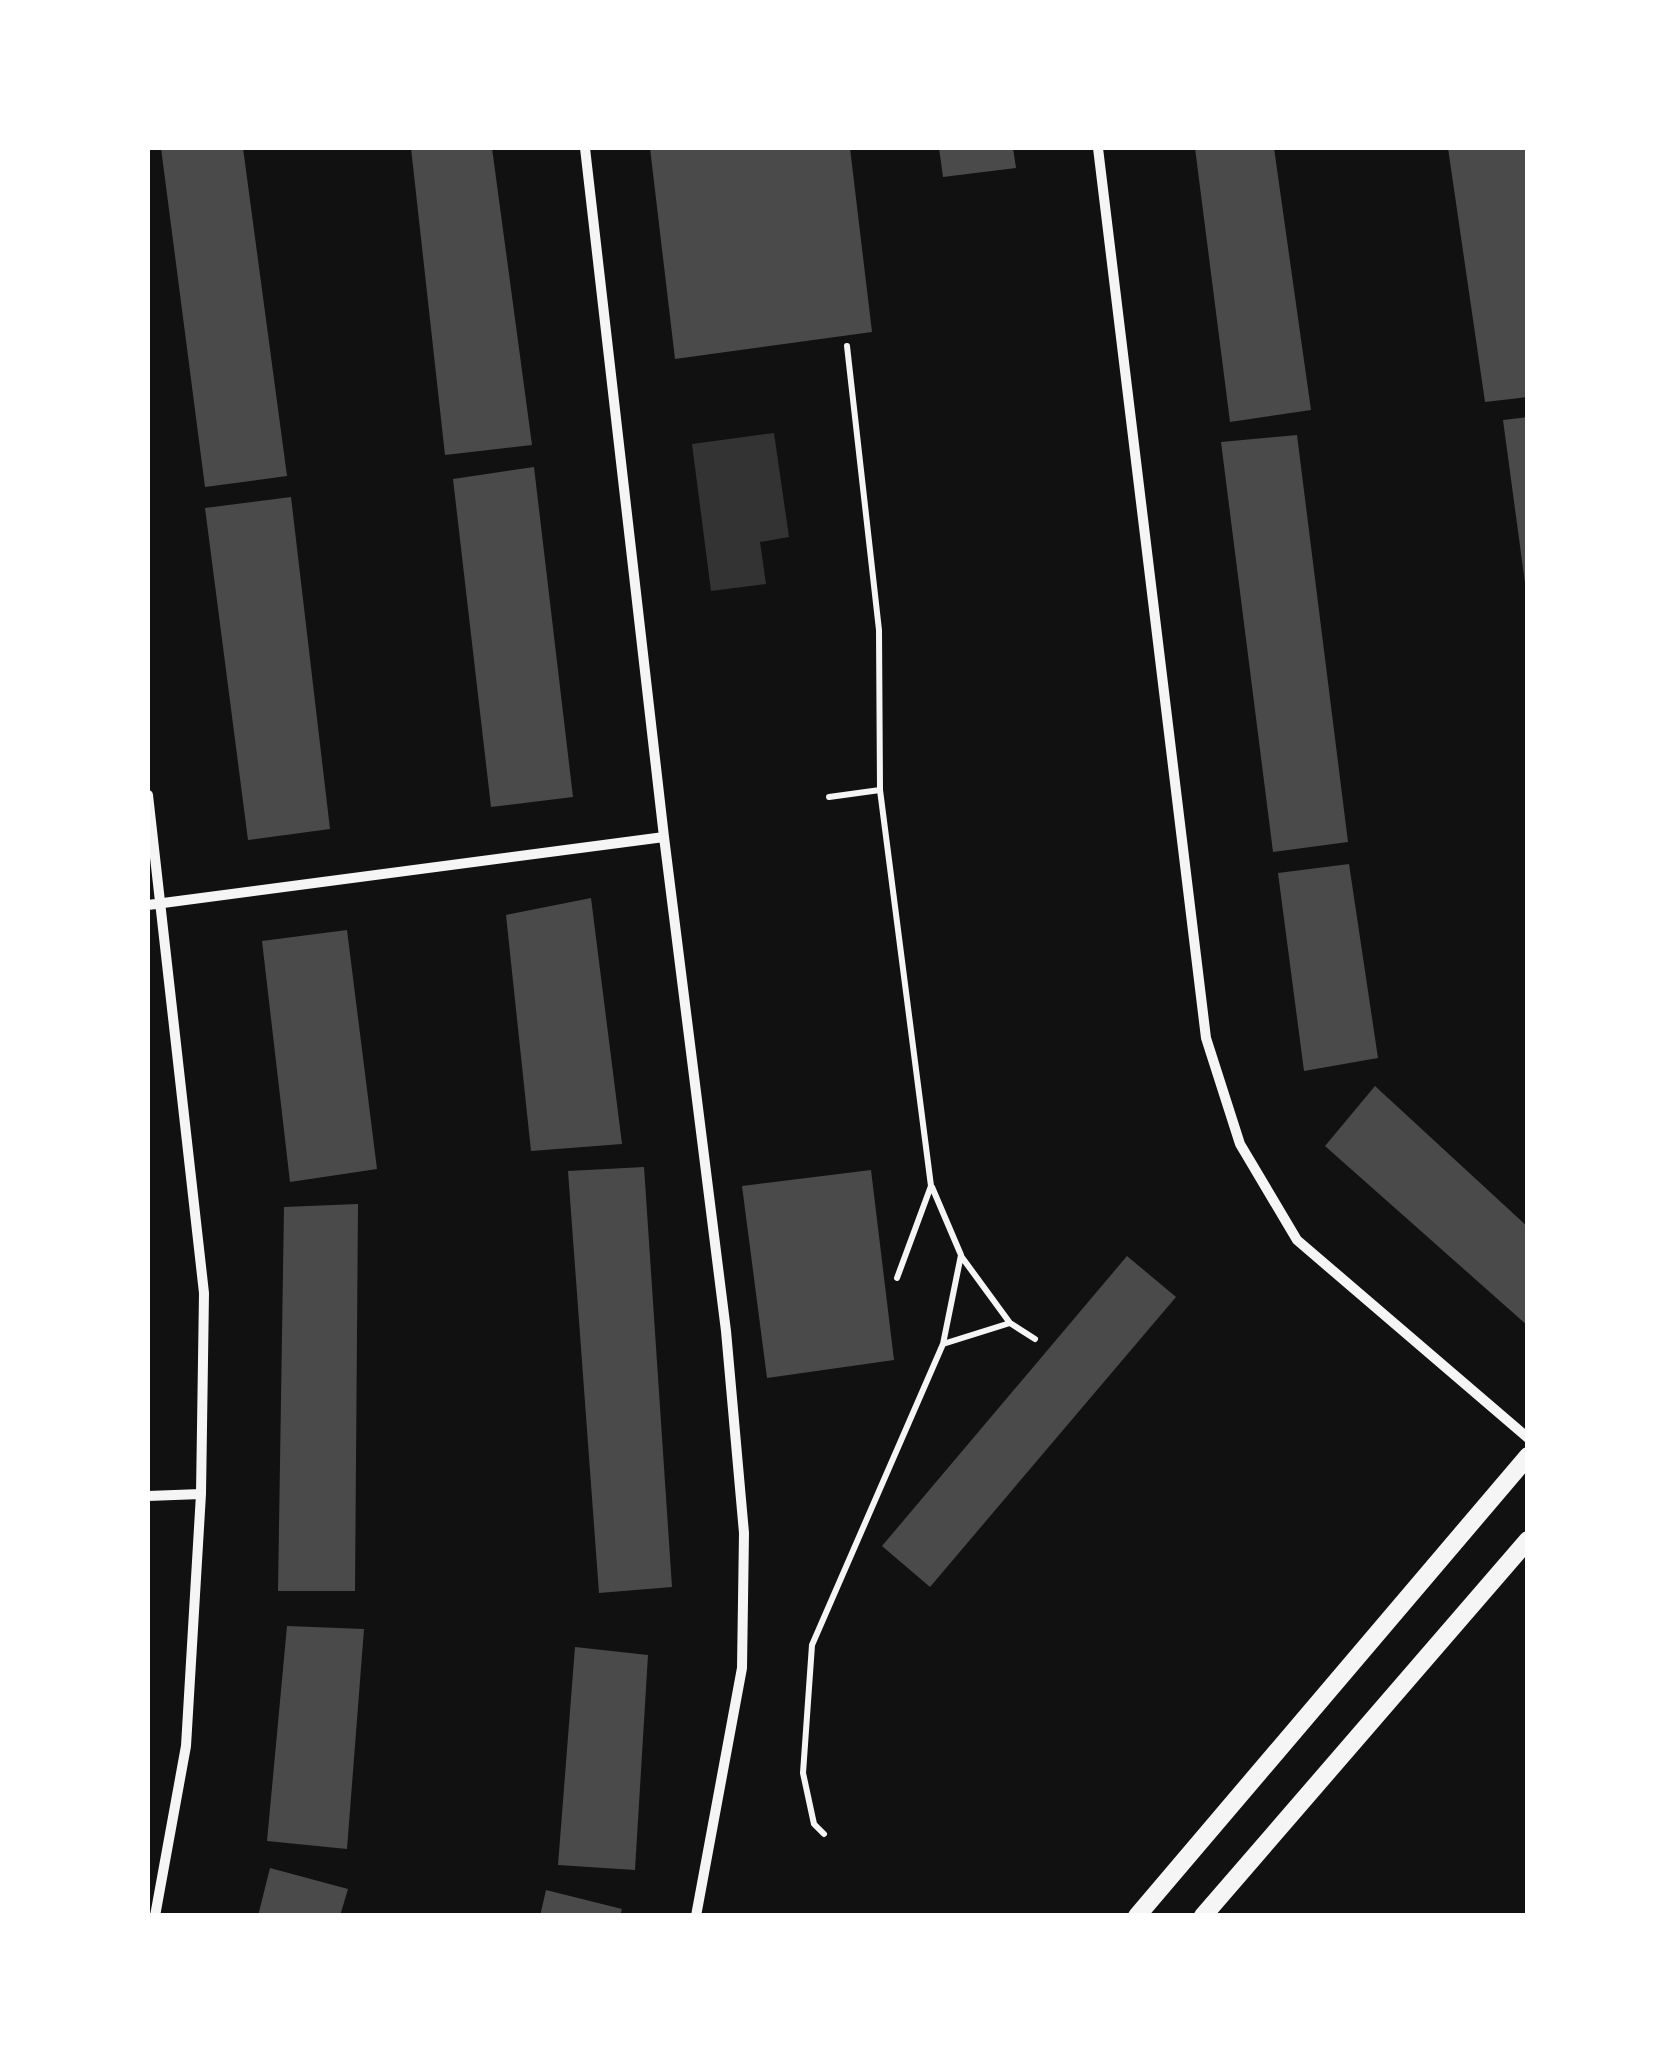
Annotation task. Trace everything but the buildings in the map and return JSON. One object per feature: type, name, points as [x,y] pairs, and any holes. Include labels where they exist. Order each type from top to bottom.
[{"type":"street","points":[[585,148],[664,838],[726,1331],[744,1534],[742,1668],[696,1916]]},
{"type":"street","points":[[1098,148],[1206,1038],[1240,1144],[1297,1240],[1528,1438]]},
{"type":"street","points":[[148,795],[204,1293],[201,1494],[186,1746],[155,1916]]},
{"type":"street","points":[[148,905],[664,838]]},
{"type":"street","points":[[1137,1916],[1528,1456]]},
{"type":"street","points":[[148,1496],[201,1494]]},
{"type":"street","points":[[1203,1916],[1528,1540]]},
{"type":"path","points":[[847,346],[880,630],[880,790],[931,1186],[961,1254],[1010,1323],[1035,1340]]},
{"type":"path","points":[[830,797],[880,790]]},
{"type":"path","points":[[897,1278],[931,1186]]},
{"type":"path","points":[[824,1834],[814,1824],[803,1773],[812,1645],[942,1344],[961,1254]]},
{"type":"path","points":[[942,1344],[1010,1323]]},
{"type":"shaded area","points":[[774,433],[789,537],[760,542],[766,584],[711,591],[692,444]]}]
